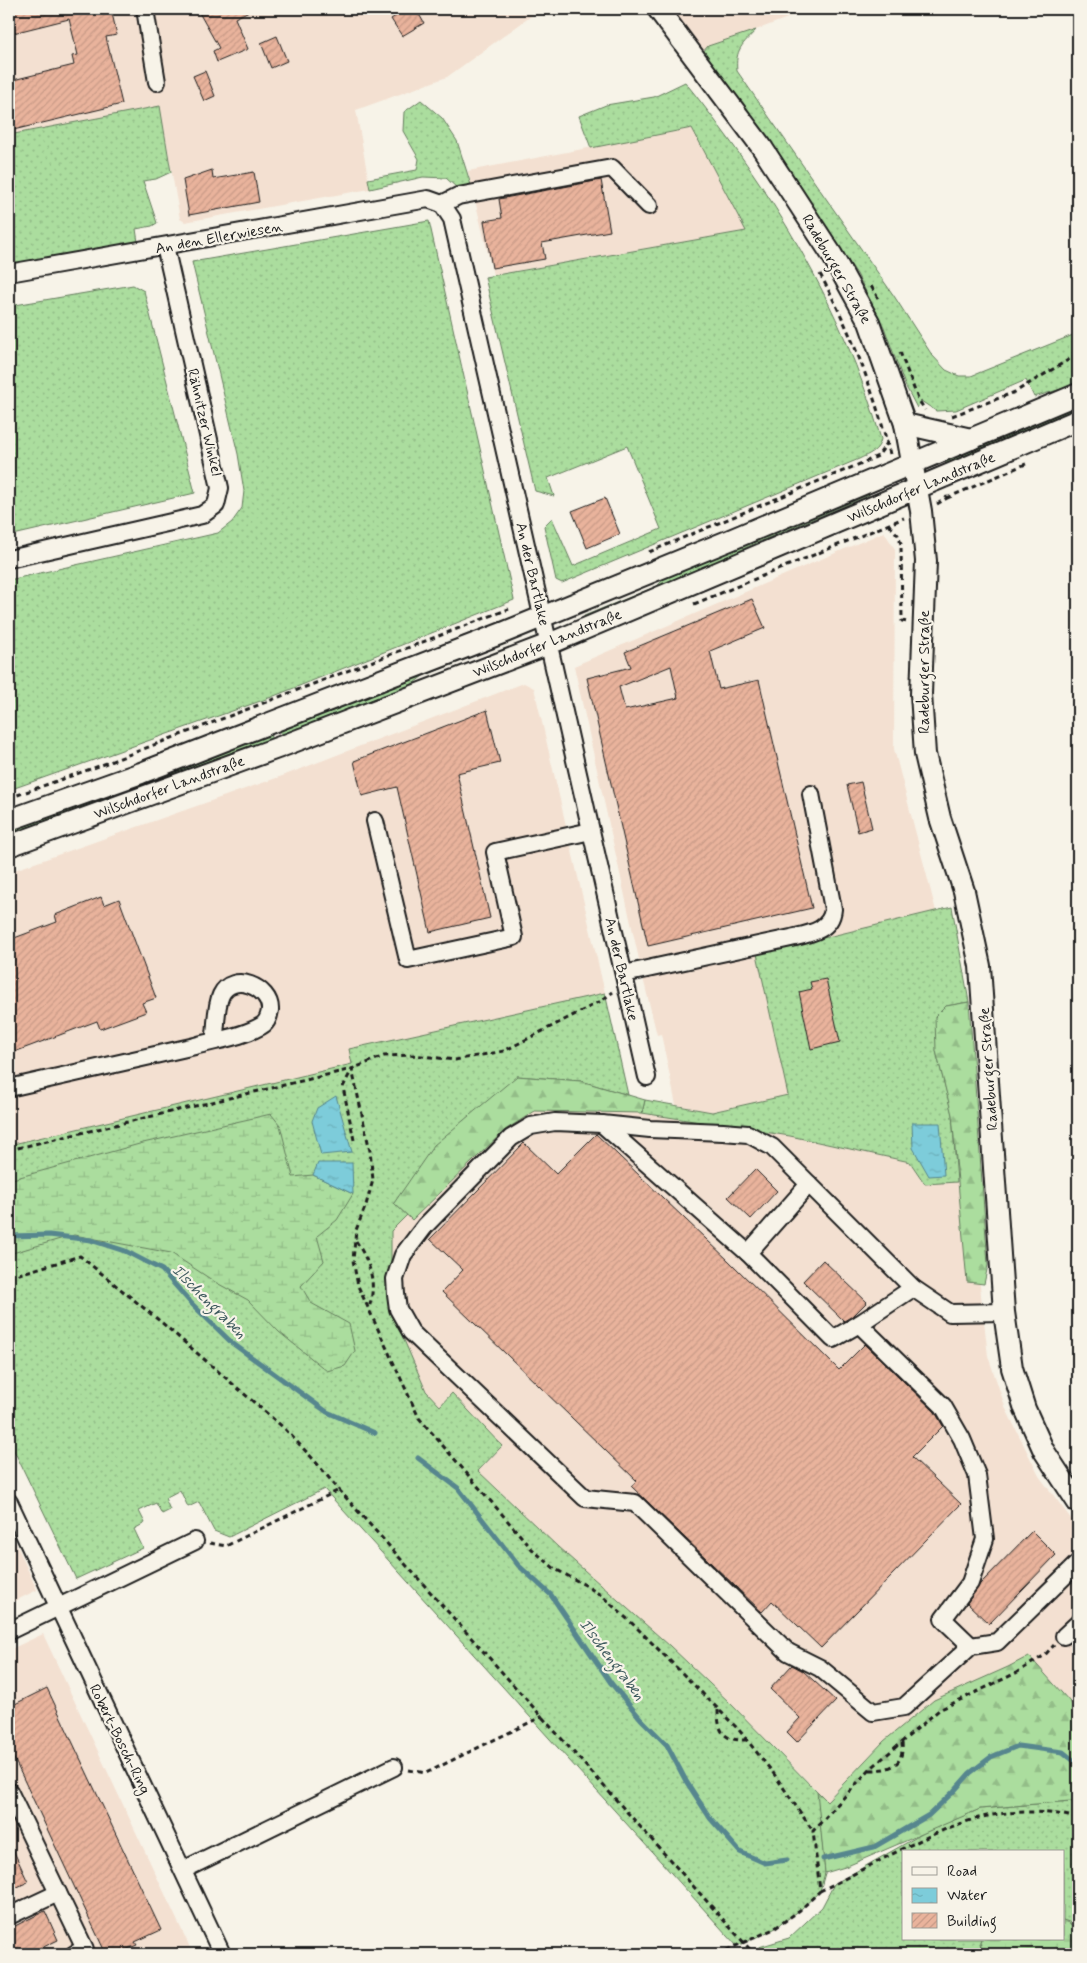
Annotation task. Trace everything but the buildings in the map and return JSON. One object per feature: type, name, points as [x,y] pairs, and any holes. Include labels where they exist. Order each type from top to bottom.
[{"type":"main road","name":"Radeburger Straße","points":[[650,13],[761,146],[832,255],[869,322],[905,424],[918,488],[926,561],[921,721],[931,783],[964,891],[980,966],[1004,1312],[1012,1368],[1025,1409],[1044,1451],[1078,1503]]},
{"type":"main road","name":"Wilschdorfer Landstraße","points":[[9,820],[141,773],[542,617],[1078,394]]},
{"type":"main road","name":"Wilschdorfer Landstraße","points":[[9,846],[261,754],[548,644],[1078,420]]},
{"type":"main road","points":[[905,424],[972,438]]},
{"type":"street","points":[[145,9],[157,82]]},
{"type":"street","name":"An den Ellerwiesen","points":[[9,273],[435,202],[458,196],[612,168],[649,206]]},
{"type":"street","name":"An der Bartlake","points":[[435,202],[452,219],[647,1077]]},
{"type":"street","name":"Rähnitzer Winkel","points":[[9,559],[202,515],[216,505],[220,488],[165,246]]},
{"type":"street","points":[[624,978],[815,932],[824,926],[832,917],[833,909],[812,794]]},
{"type":"street","points":[[375,821],[408,960],[514,937],[495,852],[591,831]]},
{"type":"street","points":[[9,1088],[214,1041]]},
{"type":"street","points":[[1004,1312],[950,1313],[913,1288],[772,1147],[748,1134],[650,1129],[602,1124],[555,1122],[531,1126],[511,1138],[425,1226],[403,1256],[394,1279],[398,1310],[411,1332],[585,1498],[635,1502],[788,1652],[820,1668],[873,1712],[904,1707],[971,1646],[997,1642],[1078,1563]]},
{"type":"street","points":[[602,1124],[748,1253],[833,1339],[860,1324],[913,1288]]},
{"type":"street","points":[[748,1253],[809,1184]]},
{"type":"street","points":[[860,1324],[943,1406],[962,1439],[977,1475],[985,1539],[970,1583],[943,1619],[971,1646]]},
{"type":"street","name":"Robert-Bosch-Ring","points":[[9,1502],[57,1608],[222,1954]]},
{"type":"street","points":[[9,1631],[194,1541]]},
{"type":"street","points":[[1064,1636],[1078,1623]]},
{"type":"street","points":[[183,1870],[394,1767]]},
{"type":"street","points":[[9,1791],[85,1949],[74,1954]]},
{"type":"street","points":[[9,1916],[58,1893]]},
{"type":"path","points":[[636,9],[650,13]]},
{"type":"path","points":[[648,552],[878,456],[887,443],[885,431],[865,372],[850,334],[815,265]]},
{"type":"path","points":[[949,417],[960,415],[1015,392],[1078,354]]},
{"type":"path","points":[[947,498],[1028,462]]},
{"type":"path","points":[[878,529],[921,511]]},
{"type":"path","points":[[889,525],[898,534],[901,544],[902,621]]},
{"type":"path","points":[[9,798],[511,608]]},
{"type":"path","points":[[9,1150],[352,1069],[384,1056],[414,1055],[455,1060],[504,1051],[601,1001],[624,978]]},
{"type":"path","points":[[352,1069],[343,1087],[354,1140]]},
{"type":"path","points":[[352,1069],[370,1151],[372,1180],[366,1205],[356,1230],[353,1260],[358,1286],[419,1418],[532,1549],[555,1569],[585,1584],[602,1596],[636,1627],[747,1740],[774,1774],[813,1832],[820,1891]]},
{"type":"path","points":[[355,1240],[365,1256],[372,1275],[373,1294],[368,1308]]},
{"type":"path","points":[[9,1278],[80,1256],[168,1328],[285,1429],[754,1954]]},
{"type":"path","points":[[194,1541],[226,1546],[339,1490]]},
{"type":"path","points":[[813,1832],[869,1770],[939,1710],[1016,1673],[1044,1655],[1064,1636]]},
{"type":"path","points":[[718,1709],[718,1725],[724,1735],[733,1741],[747,1740]]},
{"type":"path","points":[[394,1767],[426,1773],[543,1716]]},
{"type":"path","points":[[869,1770],[890,1768],[899,1761],[902,1753],[902,1742]]},
{"type":"path","points":[[718,1954],[774,1929],[800,1910],[820,1891],[938,1832],[966,1821],[1017,1811],[1078,1818]]},
{"type":"shaded area","points":[[9,9],[541,9],[447,77],[356,110],[370,189],[185,222],[180,219],[160,106],[9,135]]},
{"type":"shaded area","points":[[669,9],[811,9],[708,46],[702,53]]},
{"type":"shaded area","points":[[692,128],[746,231],[493,275],[468,171]]},
{"type":"shaded area","points":[[884,532],[895,549],[894,749],[936,911],[757,954],[788,1095],[712,1112],[676,1105],[661,1034],[657,1035],[644,982],[574,666]]},
{"type":"shaded area","points":[[524,683],[534,688],[605,993],[350,1049],[353,1064],[9,1145],[9,872],[285,775]]},
{"type":"shaded area","points":[[528,1095],[790,1136],[910,1162],[925,1184],[968,1181],[988,1356],[1006,1409],[1039,1476],[1078,1528],[1078,1711],[1029,1656],[884,1741],[827,1801],[729,1702],[670,1646],[558,1547],[478,1471],[502,1446],[452,1393],[440,1406],[426,1391],[391,1310],[391,1231]]},
{"type":"shaded area","points":[[9,1528],[37,1590],[9,1604]]},
{"type":"shaded area","points":[[43,1634],[193,1954],[9,1954],[9,1650]]},
{"type":"green space","points":[[756,30],[738,52],[737,71],[894,296],[932,355],[946,370],[959,376],[971,376],[1078,333],[1078,384],[1034,397],[1026,380],[956,410],[936,411],[921,401],[917,408],[905,385],[884,327],[857,274],[774,151],[702,53],[708,46]]},
{"type":"green space","points":[[685,82],[747,164],[801,251],[825,296],[846,342],[865,390],[881,439],[876,449],[859,459],[562,583],[556,580],[544,526],[552,518],[573,566],[661,529],[627,446],[548,478],[554,496],[535,491],[485,277],[746,231],[692,128],[591,148],[579,116],[606,105],[654,97]]},
{"type":"green space","points":[[421,100],[442,118],[457,141],[471,185],[457,188],[446,178],[423,177],[370,189],[368,179],[417,170],[419,159],[403,131],[404,112]]},
{"type":"green space","points":[[160,106],[171,172],[156,179],[143,181],[157,223],[152,226],[136,229],[138,242],[9,267],[9,135]]},
{"type":"green space","points":[[429,221],[514,600],[269,698],[9,790],[9,580],[218,533],[232,522],[242,508],[244,491],[238,454],[192,262]]},
{"type":"green space","points":[[133,285],[144,291],[195,493],[9,536],[9,306]]},
{"type":"green space","points":[[1078,403],[1078,410],[947,466],[944,458]]},
{"type":"green space","points":[[868,490],[869,495],[749,546],[739,551],[730,559],[584,619],[584,616],[657,586],[667,576]]},
{"type":"green space","points":[[502,639],[504,644],[423,676],[406,689],[282,737],[279,729]]},
{"type":"green space","points":[[269,732],[272,740],[9,836],[9,828]]},
{"type":"green space","points":[[952,907],[969,1002],[946,1006],[936,1051],[952,1114],[957,1182],[925,1184],[910,1162],[790,1136],[642,1113],[645,1100],[712,1112],[788,1095],[757,954]]},
{"type":"green space","points":[[605,993],[628,1095],[581,1081],[517,1076],[394,1203],[407,1215],[391,1231],[391,1310],[426,1391],[440,1406],[452,1393],[502,1446],[478,1471],[558,1547],[670,1646],[729,1702],[818,1793],[825,1873],[820,1891],[800,1910],[774,1929],[737,1946],[324,1489],[229,1537],[214,1531],[199,1502],[188,1507],[180,1490],[165,1498],[170,1510],[162,1514],[156,1503],[139,1511],[145,1523],[134,1529],[143,1548],[76,1579],[9,1440],[9,1145],[352,1064],[349,1049]]},
{"type":"green space","points":[[969,1002],[988,1265],[984,1284],[967,1282],[952,1115],[936,1051],[935,1017],[946,1006]]},
{"type":"green space","points":[[517,1076],[581,1081],[645,1100],[642,1113],[535,1111],[505,1130],[412,1220],[394,1203],[434,1145]]},
{"type":"green space","points":[[271,1114],[280,1125],[293,1177],[313,1175],[353,1194],[337,1220],[317,1236],[324,1261],[301,1286],[311,1303],[349,1324],[355,1351],[345,1366],[327,1371],[279,1332],[248,1300],[215,1282],[171,1253],[74,1235],[9,1254],[9,1180],[143,1143]]},
{"type":"green space","points":[[1029,1656],[1078,1711],[1078,1804],[1070,1801],[980,1809],[845,1867],[825,1873],[817,1791],[827,1801],[884,1741],[934,1700]]},
{"type":"green space","points":[[1070,1801],[1078,1804],[1078,1937],[1069,1922],[1064,1920],[1064,1850],[902,1850],[902,1940],[981,1940],[982,1954],[750,1954],[759,1947],[789,1938],[822,1907],[834,1884],[929,1830],[980,1809]]},
{"type":"green space","points":[[1064,1921],[1074,1930],[1078,1954],[982,1954],[981,1940],[1064,1940]]},
{"type":"water","points":[[336,1096],[352,1152],[321,1155],[312,1121],[317,1108]]},
{"type":"water","points":[[912,1123],[940,1123],[944,1175],[929,1176],[913,1148]]},
{"type":"water","points":[[318,1163],[352,1163],[353,1194],[313,1175]]},
{"type":"waterway","name":"Ilschengraben","points":[[9,1236],[49,1235],[91,1240],[125,1251],[162,1270],[191,1303],[232,1343],[327,1412],[375,1433]]},
{"type":"waterway","name":"Ilschengraben","points":[[418,1458],[458,1488],[518,1565],[551,1595],[611,1683],[641,1719],[667,1745],[686,1781],[710,1818],[740,1852],[765,1863],[787,1860]]},
{"type":"waterway","name":"Ilschengraben","points":[[823,1859],[874,1847],[929,1815],[970,1773],[991,1757],[1018,1746],[1063,1752],[1078,1764]]}]
